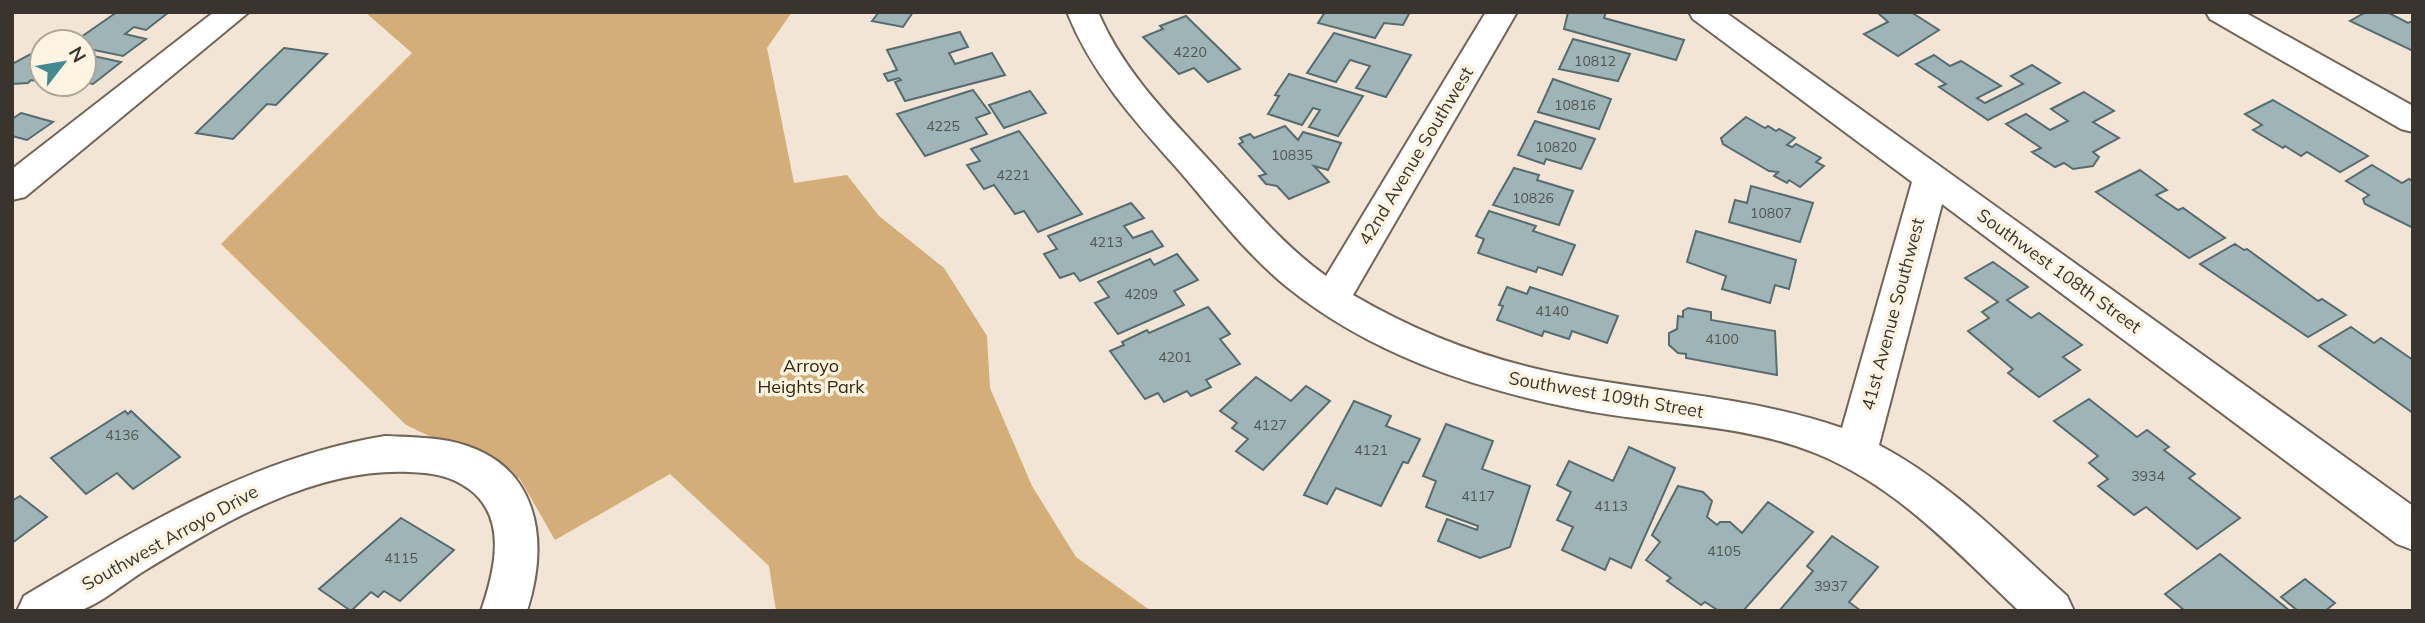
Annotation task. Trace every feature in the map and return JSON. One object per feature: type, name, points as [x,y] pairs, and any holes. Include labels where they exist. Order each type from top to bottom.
[{"type":"street","points":[[12,188],[234,12]]},
{"type":"street","name":"Southwest 109th Street","points":[[1082,12],[1095,40],[1125,87],[1263,243],[1331,299],[1400,340],[1494,375],[1593,397],[1789,426],[1856,452],[1889,471],[1932,502],[2050,611]]},
{"type":"street","name":"42nd Avenue Southwest","points":[[1331,299],[1502,12]]},
{"type":"street","name":"Southwest 108th Street","points":[[1704,12],[2413,531]]},
{"type":"street","points":[[2221,12],[2413,121]]},
{"type":"street","name":"41st Avenue Southwest","points":[[1856,452],[1931,177]]},
{"type":"street","name":"Southwest Arroyo Drive","points":[[40,611],[228,502],[288,477],[378,453],[416,453],[457,461],[499,488],[513,513],[516,542],[513,589],[504,611]]},
{"type":"green space","name":"Arroyo Heights Park","points":[[365,12],[792,12],[767,48],[794,183],[847,175],[879,216],[944,268],[987,336],[990,388],[1032,486],[1076,557],[1151,611],[776,611],[769,566],[670,474],[555,540],[520,479],[406,425],[221,244],[412,53]]},
{"type":"building","points":[[117,12],[169,12],[146,30],[134,27],[125,34],[146,39],[123,56],[98,51],[98,28],[94,28]]},
{"type":"building","points":[[879,12],[913,12],[903,27],[872,21]]},
{"type":"building","points":[[1325,12],[1410,12],[1403,25],[1384,23],[1375,38],[1318,23]]},
{"type":"building","points":[[1568,12],[1606,12],[1604,18],[1684,40],[1676,60],[1564,29]]},
{"type":"building","points":[[1877,12],[1911,12],[1939,30],[1898,56],[1864,34],[1888,22]]},
{"type":"building","points":[[2366,12],[2387,12],[2408,23],[2413,21],[2413,51],[2350,21]]},
{"type":"building","points":[[1186,16],[1240,69],[1208,82],[1194,68],[1179,74],[1143,37],[1163,29],[1160,26]]},
{"type":"building","points":[[960,32],[968,47],[949,53],[955,64],[992,53],[1005,75],[905,101],[895,82],[901,80],[899,78],[888,81],[884,74],[897,70],[887,50]]},
{"type":"building","points":[[1334,33],[1411,55],[1386,97],[1356,88],[1370,66],[1350,60],[1336,82],[1307,73]]},
{"type":"building","points":[[1573,39],[1630,54],[1618,81],[1559,69]]},
{"type":"building","points":[[284,48],[327,54],[276,105],[267,104],[233,139],[196,133]]},
{"type":"building","points":[[28,55],[28,83],[12,84],[12,64]]},
{"type":"building","points":[[1934,55],[1950,66],[1961,61],[2001,86],[1977,98],[1985,103],[2023,84],[2011,76],[2032,65],[2060,83],[1988,120],[1939,87],[1946,84],[1916,64]]},
{"type":"building","points":[[98,57],[121,62],[98,80]]},
{"type":"building","points":[[1289,74],[1363,96],[1338,136],[1309,127],[1320,110],[1313,108],[1302,125],[1268,114],[1279,96],[1275,95]]},
{"type":"building","points":[[1553,79],[1611,99],[1599,129],[1538,112]]},
{"type":"building","points":[[973,90],[990,113],[976,118],[987,134],[925,156],[897,114]]},
{"type":"building","points":[[1030,91],[1046,113],[1004,128],[989,105]]},
{"type":"building","points":[[2084,92],[2114,111],[2093,122],[2119,138],[2093,152],[2099,157],[2093,166],[2073,169],[2064,163],[2055,167],[2032,152],[2041,148],[2006,124],[2026,114],[2050,130],[2068,121],[2051,109]]},
{"type":"building","points":[[2273,100],[2368,156],[2340,172],[2307,152],[2301,156],[2285,146],[2283,148],[2253,130],[2262,125],[2245,114]]},
{"type":"building","points":[[21,113],[53,122],[27,140],[12,136],[12,119]]},
{"type":"building","points":[[1746,117],[1765,128],[1768,126],[1776,131],[1779,129],[1795,138],[1787,145],[1792,147],[1796,144],[1821,158],[1816,162],[1824,166],[1800,187],[1789,180],[1787,183],[1774,176],[1778,172],[1769,171],[1723,144],[1721,138]]},
{"type":"building","points":[[1535,121],[1595,139],[1581,169],[1546,159],[1544,164],[1518,155]]},
{"type":"building","points":[[1285,126],[1298,140],[1303,132],[1341,143],[1328,170],[1314,166],[1329,182],[1289,199],[1277,186],[1266,184],[1259,176],[1266,174],[1239,144],[1243,142],[1240,138],[1250,134],[1254,138]]},
{"type":"building","points":[[1019,131],[1082,214],[1038,232],[1024,211],[1015,214],[994,185],[984,189],[967,165],[980,161],[971,149]]},
{"type":"building","points":[[2372,165],[2402,183],[2409,179],[2413,181],[2413,228],[2365,204],[2363,199],[2369,195],[2346,181]]},
{"type":"building","points":[[1514,168],[1539,175],[1537,180],[1573,191],[1559,225],[1493,205]]},
{"type":"building","points":[[2140,170],[2167,190],[2156,195],[2178,210],[2183,208],[2225,238],[2189,258],[2096,192]]},
{"type":"building","points":[[1751,186],[1813,203],[1800,242],[1729,222],[1735,200],[1747,203]]},
{"type":"building","points":[[1131,203],[1144,218],[1124,226],[1133,238],[1152,231],[1163,246],[1080,281],[1074,273],[1060,278],[1044,254],[1057,249],[1048,236]]},
{"type":"building","points":[[1489,211],[1536,226],[1533,231],[1575,245],[1562,275],[1538,267],[1536,272],[1478,253],[1484,239],[1476,236]]},
{"type":"building","points":[[1696,231],[1796,260],[1789,289],[1775,285],[1770,303],[1722,289],[1726,276],[1687,262]]},
{"type":"building","points":[[2235,244],[2247,249],[2318,301],[2322,299],[2346,315],[2308,337],[2200,264]]},
{"type":"building","points":[[1177,254],[1198,280],[1174,291],[1184,305],[1118,334],[1095,303],[1109,297],[1098,282],[1150,259],[1154,265]]},
{"type":"building","points":[[1993,262],[2028,287],[2007,300],[2031,318],[2039,313],[2082,345],[2063,357],[2080,370],[2039,397],[2008,373],[2013,369],[1968,331],[1989,318],[1982,312],[1998,302],[1965,278]]},
{"type":"building","points":[[1507,287],[1527,294],[1530,287],[1618,316],[1607,343],[1572,331],[1569,339],[1544,331],[1542,336],[1497,320],[1503,306],[1499,305]]},
{"type":"building","points":[[1208,307],[1230,334],[1220,339],[1240,364],[1206,380],[1211,387],[1191,396],[1187,391],[1164,402],[1158,393],[1145,399],[1110,351],[1147,330],[1149,333]]},
{"type":"building","points":[[1688,308],[1711,312],[1711,320],[1775,331],[1777,375],[1686,358],[1686,354],[1678,353],[1669,345],[1669,333],[1677,329],[1678,316],[1683,317],[1683,311]]},
{"type":"building","points":[[2351,327],[2374,343],[2381,338],[2413,360],[2413,413],[2319,346]]},
{"type":"building","points":[[1256,377],[1291,401],[1306,386],[1330,401],[1263,470],[1236,451],[1248,439],[1232,428],[1237,423],[1220,411]]},
{"type":"building","points":[[2089,399],[2137,437],[2147,430],[2169,447],[2164,450],[2195,474],[2189,478],[2240,518],[2197,549],[2146,507],[2134,515],[2098,486],[2108,479],[2089,463],[2098,456],[2054,421]]},
{"type":"building","points":[[1354,401],[1391,416],[1386,426],[1420,439],[1408,463],[1403,462],[1381,506],[1336,488],[1327,504],[1304,495]]},
{"type":"building","points":[[125,411],[128,414],[131,411],[180,457],[133,489],[117,473],[86,494],[51,458]]},
{"type":"building","points":[[1446,424],[1493,441],[1482,469],[1530,486],[1510,547],[1480,558],[1438,541],[1447,519],[1477,530],[1478,526],[1426,507],[1436,481],[1423,476]]},
{"type":"building","points":[[1629,447],[1675,468],[1631,568],[1610,558],[1605,570],[1562,550],[1573,527],[1557,520],[1571,492],[1557,485],[1569,461],[1613,481]]},
{"type":"building","points":[[1678,486],[1703,492],[1712,501],[1707,517],[1717,525],[1720,522],[1730,522],[1742,533],[1768,502],[1813,532],[1743,611],[1719,611],[1705,602],[1701,605],[1667,581],[1671,578],[1646,560],[1660,542],[1652,535]]},
{"type":"building","points":[[20,496],[47,517],[12,543],[12,501]]},
{"type":"building","points":[[401,518],[454,550],[400,601],[384,591],[378,597],[371,592],[351,611],[319,589]]},
{"type":"building","points":[[1832,536],[1878,567],[1849,602],[1861,611],[1779,611],[1813,571],[1807,566]]},
{"type":"building","points":[[2220,554],[2290,611],[2185,611],[2165,594]]},
{"type":"building","points":[[2305,579],[2335,603],[2325,611],[2298,611],[2281,597]]}]
